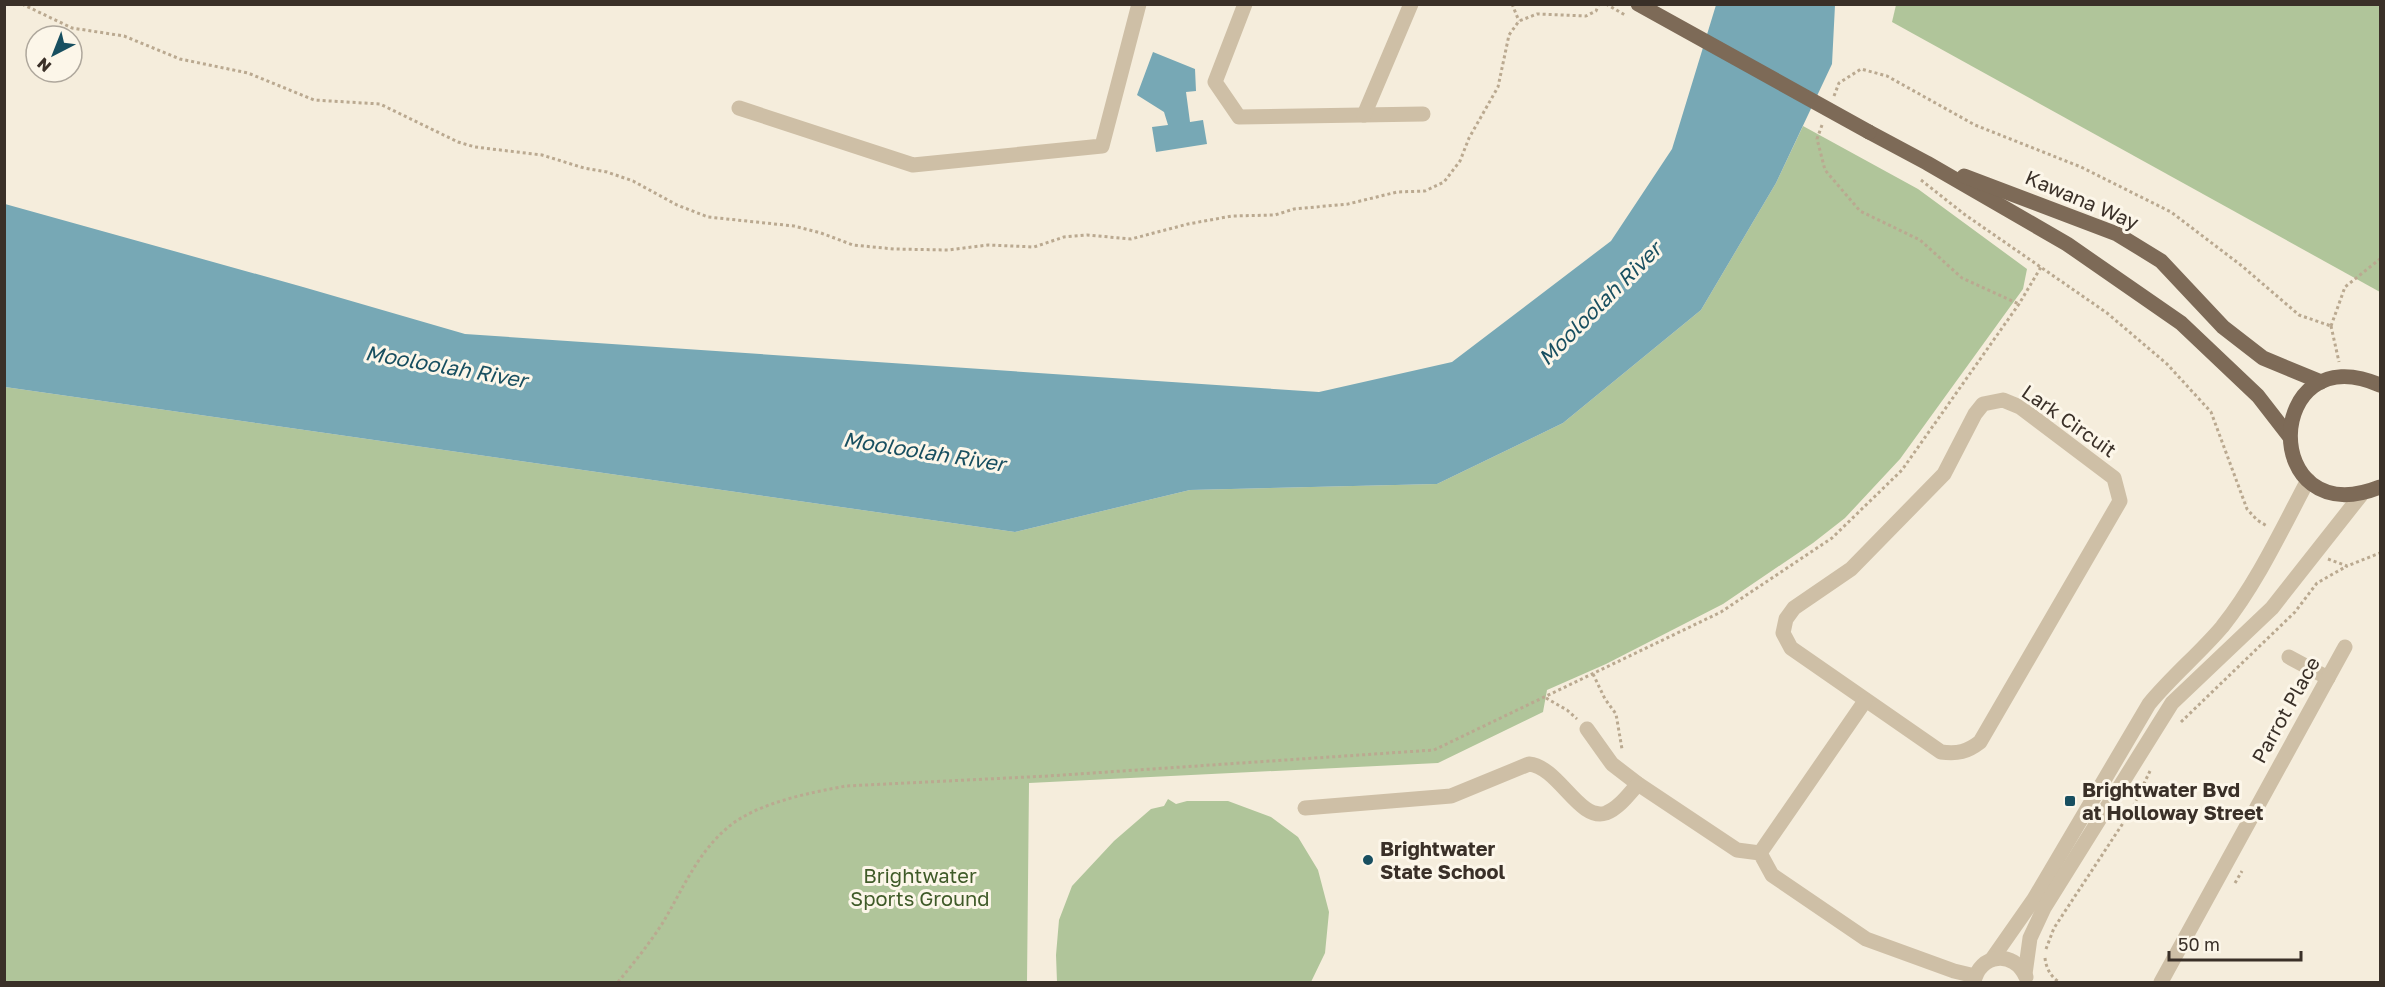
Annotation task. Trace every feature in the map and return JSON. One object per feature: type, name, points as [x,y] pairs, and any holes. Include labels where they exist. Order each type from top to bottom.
[{"type":"main road","name":"Kawana Way","points":[[1638,4],[1928,163],[2067,244],[2181,323],[2258,396],[2289,436]]},
{"type":"main road","name":"Kawana Way","points":[[1928,163],[2117,234],[2161,261],[2223,327],[2263,358],[2321,382]]},
{"type":"main road","points":[[2380,385],[2362,377],[2343,376],[2321,382],[2307,392],[2297,405],[2291,420],[2289,436],[2291,452],[2298,467],[2308,480],[2324,490],[2342,496],[2361,495],[2380,487]]},
{"type":"street","points":[[739,108],[913,165],[1102,146],[1140,4]]},
{"type":"street","points":[[1245,4],[1215,82],[1239,117],[1423,114]]},
{"type":"street","points":[[1364,115],[1411,4]]},
{"type":"street","name":"Lark Circuit","points":[[2003,400],[2020,407],[2114,478],[2120,501],[1980,742],[1970,750],[1956,754],[1941,752],[1865,701],[1791,648],[1783,633],[1786,619],[1794,608],[1851,569],[1944,474],[1975,414],[1983,404],[2003,400]]},
{"type":"street","points":[[1760,853],[1772,875],[1866,939],[1974,979],[1982,965],[1992,959],[2034,899],[2150,704],[2166,683],[2223,625],[2280,533],[2308,480]]},
{"type":"street","points":[[2026,978],[2030,938],[2044,908],[2172,703],[2272,608],[2361,495]]},
{"type":"street","name":"Parrot Place","points":[[2161,982],[2345,647]]},
{"type":"street","points":[[2289,657],[2328,678]]},
{"type":"street","points":[[1760,853],[1865,701]]},
{"type":"street","points":[[1587,729],[1612,764],[1638,784],[1737,850],[1760,853]]},
{"type":"street","points":[[1305,808],[1451,796],[1529,764],[1539,765],[1548,771],[1581,806],[1593,813],[1605,813],[1619,804],[1638,784]]},
{"type":"street","points":[[1992,959],[2008,959],[2021,967],[2026,978]]},
{"type":"path","points":[[1512,4],[1519,21]]},
{"type":"path","points":[[1921,180],[1964,214],[2107,313],[2167,364],[2211,412],[2247,509],[2257,520],[2280,533]]},
{"type":"path","points":[[2343,376],[2331,326],[2345,288],[2380,259]]},
{"type":"path","points":[[618,982],[661,924],[698,859],[727,827],[756,810],[807,794],[846,786],[1048,776],[1434,750],[1721,612],[1832,538],[1902,470],[2019,304],[2041,267]]},
{"type":"path","points":[[2176,729],[2192,710],[2295,612],[2317,583],[2347,566],[2380,553]]},
{"type":"path","points":[[2316,554],[2347,566]]},
{"type":"path","points":[[1593,674],[1605,699],[1616,714],[1623,753]]},
{"type":"path","points":[[1545,697],[1567,710],[1587,729]]},
{"type":"path","points":[[2059,982],[2054,979],[2044,960],[2054,928],[2131,811],[2152,769]]},
{"type":"green space","points":[[1896,5],[2380,5],[2380,292],[1892,22]]},
{"type":"green space","name":"Brightwater Sports Ground","points":[[1803,126],[1918,189],[2027,269],[2023,289],[1900,459],[1845,518],[1813,543],[1723,604],[1606,664],[1547,690],[1543,712],[1438,763],[1029,783],[1027,982],[5,982],[5,387],[1015,532],[1190,490],[1437,484],[1563,423],[1701,310],[1776,183]]},
{"type":"green space","points":[[1168,799],[1176,804],[1187,801],[1228,801],[1271,817],[1298,837],[1318,870],[1329,912],[1325,953],[1311,982],[1057,982],[1056,955],[1059,920],[1072,886],[1114,841],[1151,809],[1164,806]]},
{"type":"water","name":"Mooloolah River","points":[[1716,5],[1835,5],[1832,64],[1776,183],[1701,310],[1563,423],[1437,484],[1190,490],[1015,532],[5,387],[5,204],[465,334],[1319,392],[1452,362],[1611,241],[1672,149]]},
{"type":"water","points":[[1153,52],[1195,69],[1196,91],[1186,92],[1190,122],[1203,120],[1207,144],[1156,152],[1152,127],[1168,125],[1164,112],[1137,95]]},
{"type":"place","name":"Brightwater Bvd at Holloway Street","points":[[2070,801]]},
{"type":"place","name":"Brightwater State School","points":[[1368,860]]}]
